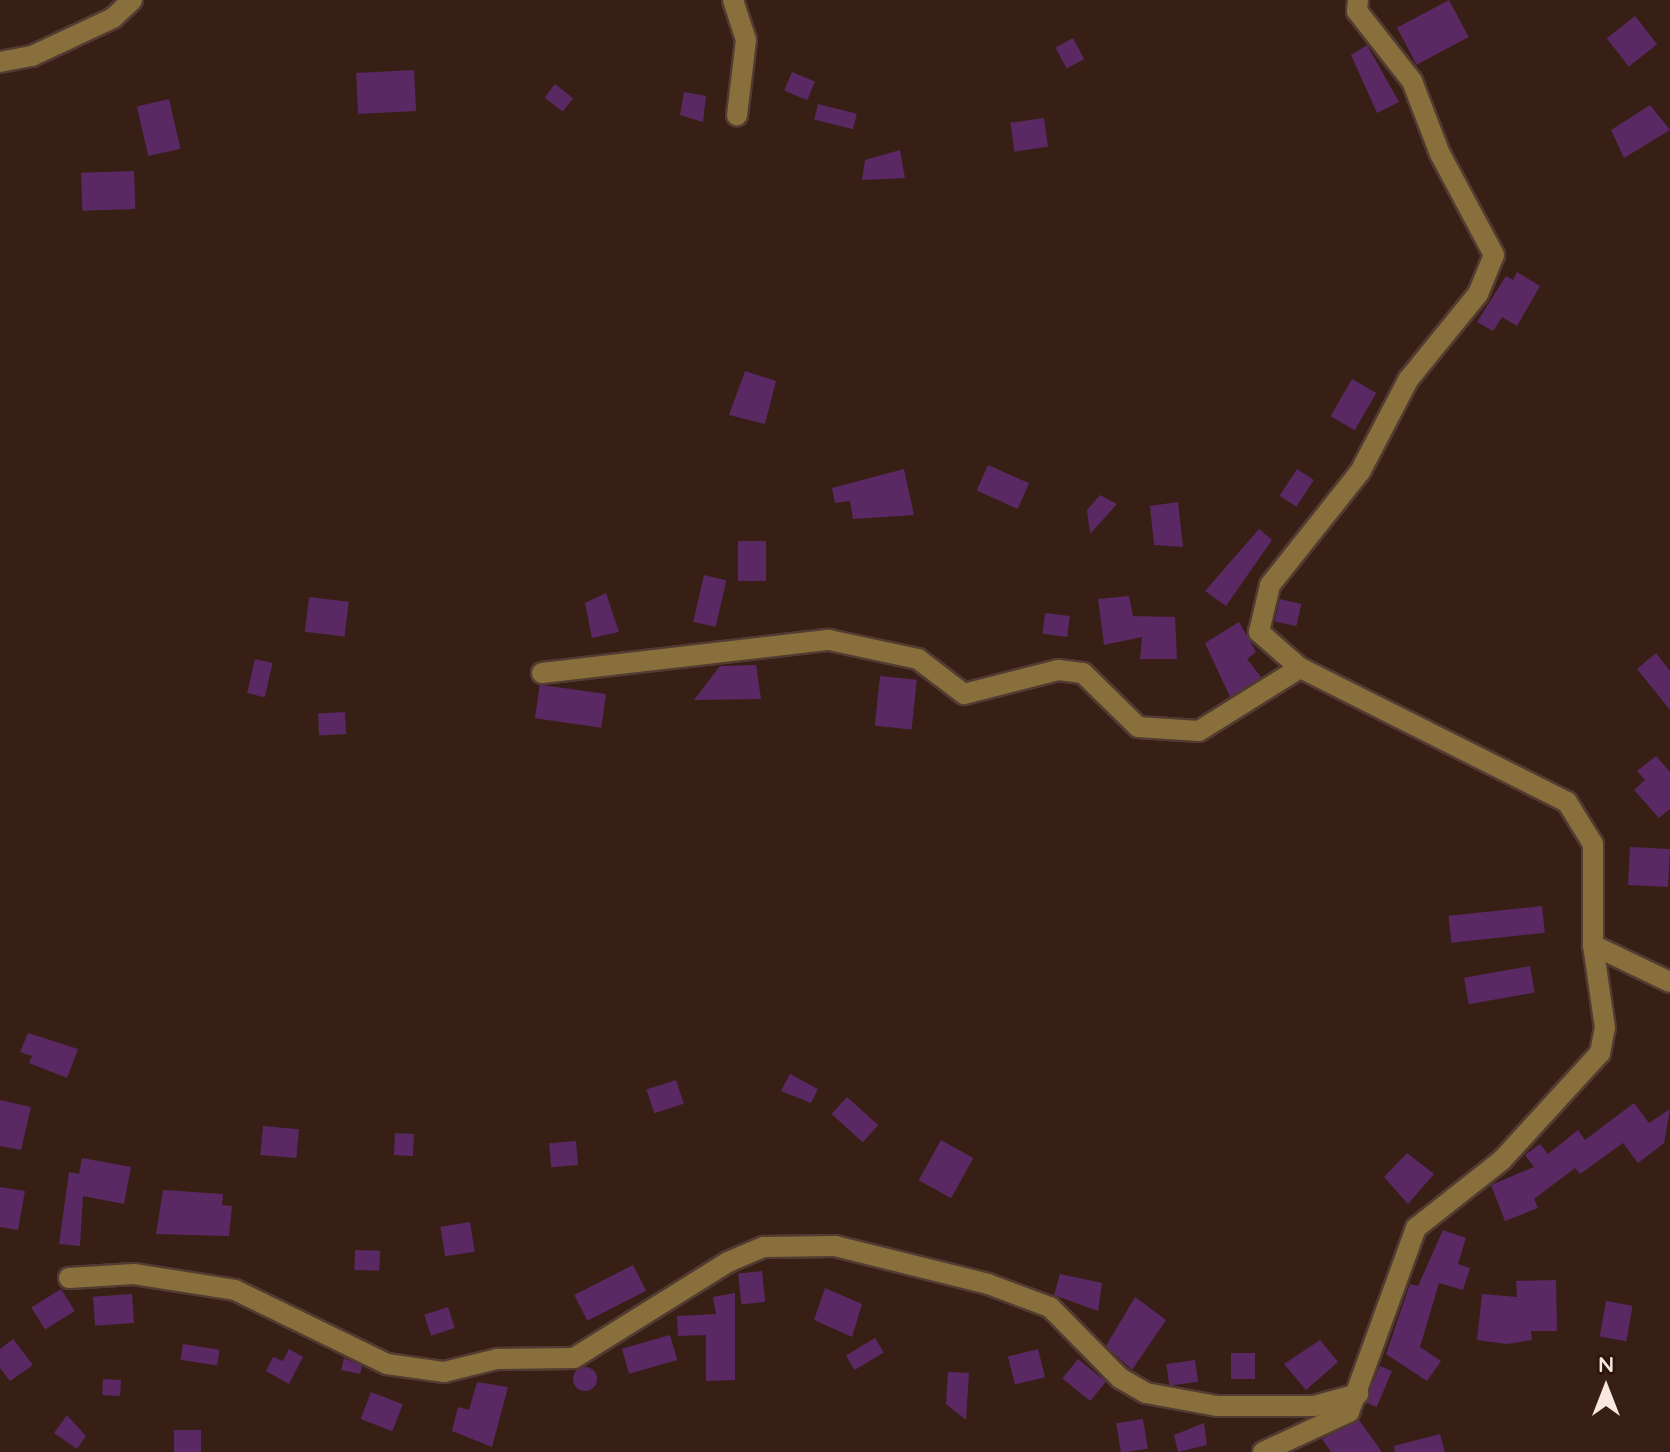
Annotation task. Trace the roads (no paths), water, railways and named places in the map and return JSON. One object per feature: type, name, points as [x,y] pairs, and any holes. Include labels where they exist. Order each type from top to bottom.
[{"type":"street","points":[[0,62],[32,56],[113,18],[132,0]]},
{"type":"street","points":[[733,0],[746,40],[737,115]]},
{"type":"street","points":[[1263,1452],[1349,1412],[1416,1228],[1502,1160],[1600,1053],[1605,1028],[1593,945],[1593,844],[1567,802],[1300,668],[1259,632],[1270,585],[1360,472],[1408,380],[1478,294],[1494,255],[1440,154],[1412,81],[1357,11],[1358,0]]},
{"type":"street","points":[[542,673],[829,640],[918,659],[964,694],[1058,670],[1083,673],[1138,727],[1199,731],[1300,668]]},
{"type":"street","points":[[1593,945],[1670,982]]},
{"type":"street","points":[[69,1278],[134,1274],[235,1290],[387,1364],[444,1372],[497,1359],[574,1358],[728,1262],[764,1247],[835,1246],[1050,1307],[1120,1378],[1146,1393],[1217,1406],[1314,1406],[1358,1394]]}]
